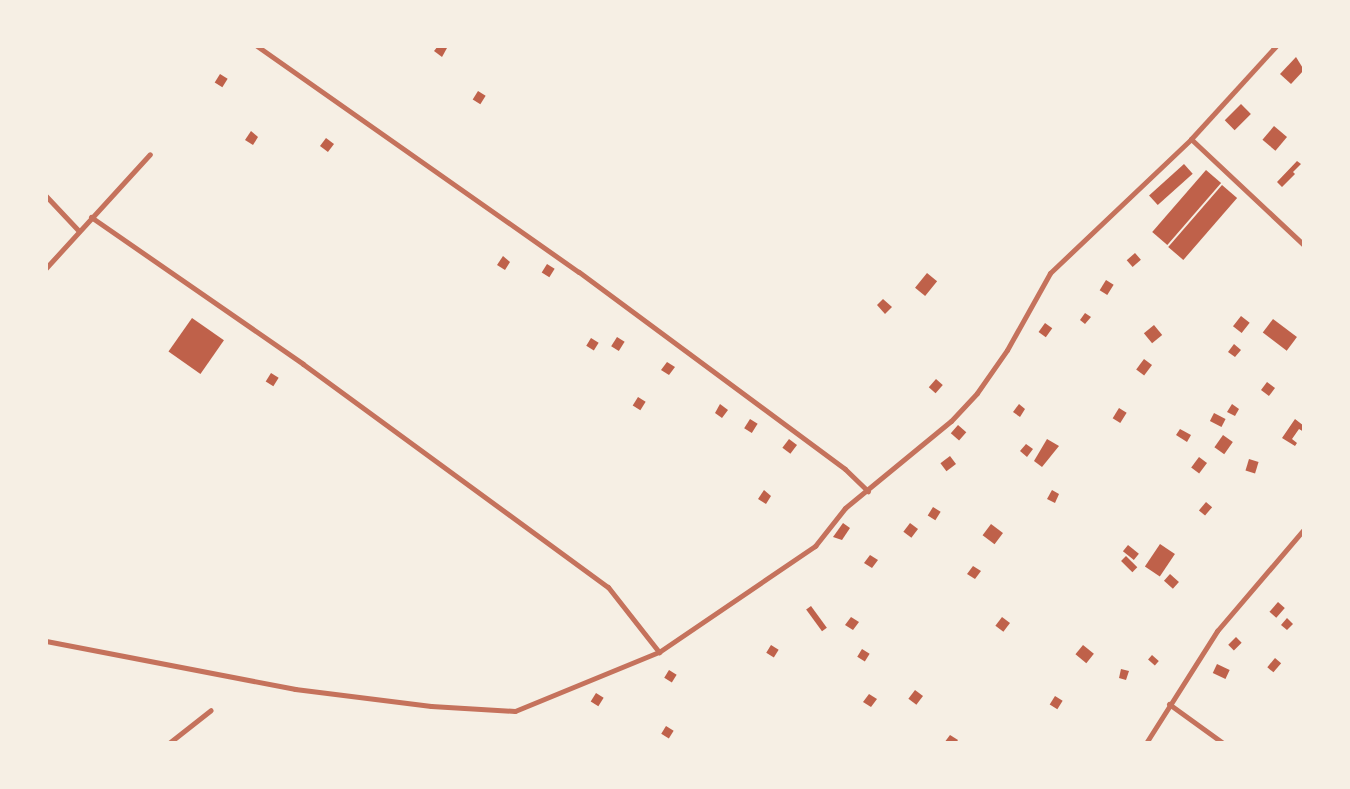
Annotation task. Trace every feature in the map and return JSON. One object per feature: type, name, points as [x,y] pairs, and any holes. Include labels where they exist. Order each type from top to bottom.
[{"type":"street","points":[[257,46],[651,325],[845,469],[868,491]]},
{"type":"street","points":[[46,641],[295,689],[431,706],[515,711],[659,652],[815,546],[845,508],[951,421],[977,393],[1007,350],[1050,273],[1191,139],[1276,46]]},
{"type":"street","points":[[1191,139],[1304,245]]},
{"type":"street","points":[[46,268],[150,154]]},
{"type":"street","points":[[46,196],[79,231]]},
{"type":"street","points":[[91,217],[316,373],[608,587],[659,652]]},
{"type":"street","points":[[1146,743],[1217,631],[1304,529]]},
{"type":"street","points":[[1169,704],[1223,743]]},
{"type":"street","points":[[169,743],[211,710]]},
{"type":"building","points":[[438,46],[447,48],[442,57],[434,51]]},
{"type":"building","points":[[1296,57],[1304,70],[1291,84],[1280,74]]},
{"type":"building","points":[[220,74],[228,79],[222,87],[215,82]]},
{"type":"building","points":[[478,91],[486,96],[480,104],[473,99]]},
{"type":"building","points":[[1241,104],[1251,114],[1235,130],[1225,120]]},
{"type":"building","points":[[1274,126],[1287,137],[1275,151],[1262,140]]},
{"type":"building","points":[[251,131],[258,137],[253,145],[245,140]]},
{"type":"building","points":[[326,138],[334,144],[328,152],[320,146]]},
{"type":"building","points":[[1297,161],[1301,164],[1282,187],[1277,182]]},
{"type":"building","points":[[1184,164],[1193,174],[1158,205],[1149,195]]},
{"type":"building","points":[[1206,170],[1221,183],[1167,245],[1152,232]]},
{"type":"building","points":[[1222,185],[1237,198],[1183,260],[1168,247]]},
{"type":"building","points":[[1135,253],[1141,260],[1133,267],[1127,260]]},
{"type":"building","points":[[503,256],[510,262],[505,270],[497,265]]},
{"type":"building","points":[[547,264],[555,269],[549,277],[542,272]]},
{"type":"building","points":[[927,273],[937,281],[925,296],[915,288]]},
{"type":"building","points":[[1106,280],[1114,285],[1107,295],[1100,290]]},
{"type":"building","points":[[883,299],[892,307],[885,314],[877,305]]},
{"type":"building","points":[[1085,313],[1091,317],[1085,324],[1080,320]]},
{"type":"building","points":[[1241,316],[1250,323],[1242,333],[1233,326]]},
{"type":"building","points":[[192,318],[224,340],[200,374],[168,352]]},
{"type":"building","points":[[1273,319],[1297,337],[1287,351],[1263,333]]},
{"type":"building","points":[[1045,323],[1052,328],[1046,337],[1039,332]]},
{"type":"building","points":[[1154,325],[1162,335],[1152,343],[1144,333]]},
{"type":"building","points":[[617,337],[625,342],[619,351],[611,346]]},
{"type":"building","points":[[591,338],[599,343],[594,350],[586,346]]},
{"type":"building","points":[[1234,344],[1241,350],[1235,357],[1228,352]]},
{"type":"building","points":[[1144,359],[1152,365],[1144,375],[1136,369]]},
{"type":"building","points":[[667,362],[675,367],[669,375],[661,370]]},
{"type":"building","points":[[271,373],[279,378],[273,386],[266,381]]},
{"type":"building","points":[[936,379],[943,385],[936,393],[929,387]]},
{"type":"building","points":[[1267,382],[1275,388],[1269,396],[1261,390]]},
{"type":"building","points":[[638,397],[646,402],[640,410],[633,405]]},
{"type":"building","points":[[720,404],[728,410],[722,418],[715,413]]},
{"type":"building","points":[[1019,404],[1025,409],[1020,417],[1013,412]]},
{"type":"building","points":[[1232,404],[1239,409],[1235,416],[1227,412]]},
{"type":"building","points":[[1119,408],[1127,413],[1120,423],[1113,418]]},
{"type":"building","points":[[1214,413],[1226,419],[1221,427],[1210,421]]},
{"type":"building","points":[[750,419],[758,424],[752,433],[744,428]]},
{"type":"building","points":[[1295,419],[1304,426],[1304,432],[1299,429],[1292,439],[1297,443],[1295,446],[1282,438]]},
{"type":"building","points":[[958,425],[966,432],[959,441],[951,433]]},
{"type":"building","points":[[1180,429],[1191,435],[1187,442],[1176,435]]},
{"type":"building","points":[[1223,435],[1233,442],[1224,454],[1214,447]]},
{"type":"building","points":[[789,439],[797,445],[790,454],[782,448]]},
{"type":"building","points":[[1047,439],[1059,446],[1042,467],[1034,461]]},
{"type":"building","points":[[1026,444],[1033,449],[1027,457],[1020,451]]},
{"type":"building","points":[[950,456],[956,464],[946,471],[940,463]]},
{"type":"building","points":[[1199,457],[1207,463],[1199,473],[1191,467]]},
{"type":"building","points":[[1249,459],[1259,462],[1255,473],[1245,470]]},
{"type":"building","points":[[764,490],[771,496],[766,504],[758,499]]},
{"type":"building","points":[[1052,490],[1059,494],[1055,503],[1047,499]]},
{"type":"building","points":[[1206,502],[1212,507],[1205,516],[1199,510]]},
{"type":"building","points":[[933,507],[941,512],[935,520],[928,515]]},
{"type":"building","points":[[843,523],[850,528],[842,540],[833,537]]},
{"type":"building","points":[[910,523],[918,529],[911,538],[903,532]]},
{"type":"building","points":[[991,524],[1003,533],[995,544],[983,535]]},
{"type":"building","points":[[1160,544],[1175,554],[1160,576],[1145,566]]},
{"type":"building","points":[[1128,545],[1139,554],[1134,560],[1123,551]]},
{"type":"building","points":[[870,555],[878,560],[872,568],[864,563]]},
{"type":"building","points":[[1126,556],[1137,567],[1132,572],[1121,561]]},
{"type":"building","points":[[973,566],[981,571],[975,579],[967,574]]},
{"type":"building","points":[[1170,574],[1179,582],[1173,589],[1164,581]]},
{"type":"building","points":[[1278,602],[1285,608],[1276,618],[1269,612]]},
{"type":"building","points":[[811,606],[827,628],[822,631],[806,610]]},
{"type":"building","points":[[851,617],[859,622],[853,630],[845,625]]},
{"type":"building","points":[[1002,617],[1010,623],[1003,632],[995,626]]},
{"type":"building","points":[[1287,618],[1293,624],[1287,630],[1281,625]]},
{"type":"building","points":[[1236,637],[1242,643],[1234,650],[1228,645]]},
{"type":"building","points":[[771,645],[779,650],[774,657],[766,653]]},
{"type":"building","points":[[1083,645],[1094,654],[1086,663],[1075,654]]},
{"type":"building","points":[[862,649],[870,654],[865,661],[857,657]]},
{"type":"building","points":[[1152,655],[1159,661],[1155,665],[1148,660]]},
{"type":"building","points":[[1275,658],[1281,663],[1273,672],[1267,667]]},
{"type":"building","points":[[1217,664],[1230,670],[1225,679],[1213,673]]},
{"type":"building","points":[[1121,669],[1129,671],[1126,680],[1119,678]]},
{"type":"building","points":[[669,670],[677,675],[672,682],[664,678]]},
{"type":"building","points":[[915,690],[923,696],[916,705],[908,699]]},
{"type":"building","points":[[596,693],[604,698],[598,706],[591,701]]},
{"type":"building","points":[[869,694],[877,699],[871,707],[863,702]]},
{"type":"building","points":[[1055,696],[1063,701],[1057,709],[1050,704]]},
{"type":"building","points":[[666,726],[674,731],[669,738],[661,734]]},
{"type":"building","points":[[950,735],[958,740],[956,743],[944,743]]}]
